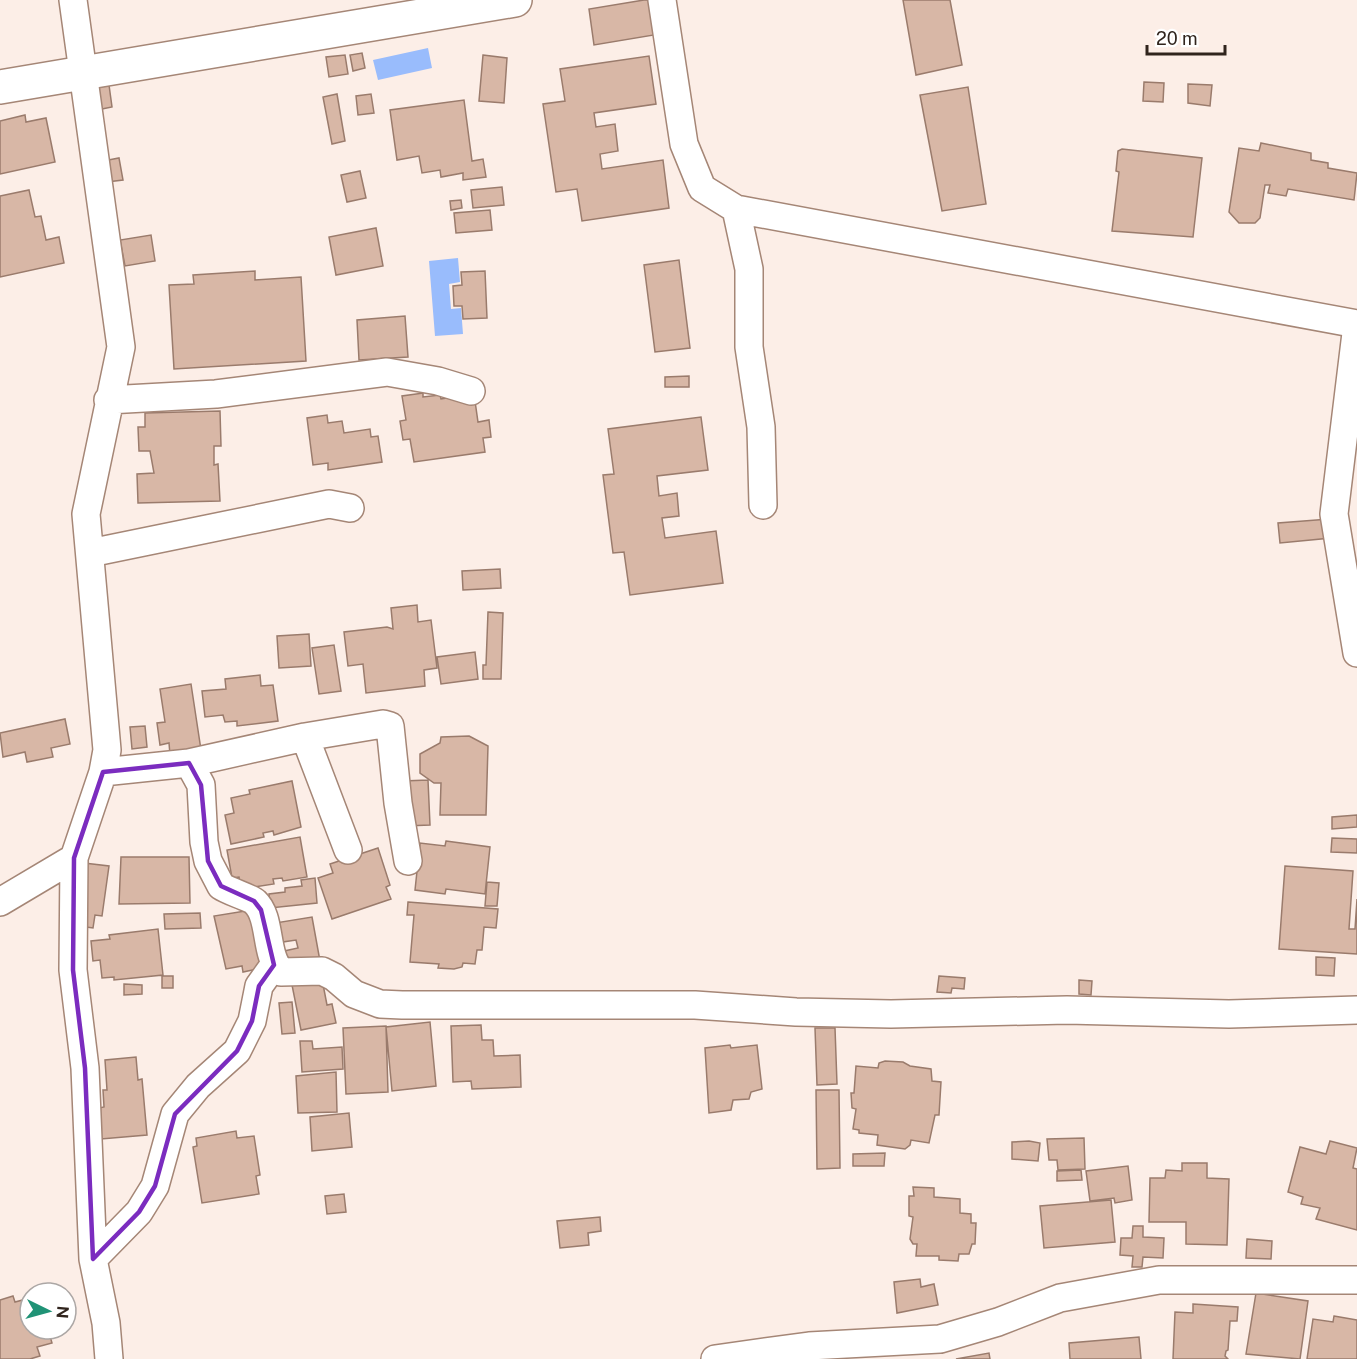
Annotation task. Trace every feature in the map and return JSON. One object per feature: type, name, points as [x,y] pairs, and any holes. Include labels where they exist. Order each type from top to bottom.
[{"type":"street","points":[[73,0],[120,347],[86,514],[107,750],[103,772],[74,858],[73,970],[85,1068],[93,1259],[106,1323],[109,1359]]},
{"type":"street","points":[[662,0],[684,144],[702,188],[735,209],[1357,324],[1334,513],[1357,653]]},
{"type":"street","points":[[0,87],[496,2]]},
{"type":"street","points":[[735,209],[749,268],[749,347],[761,427],[763,505]]},
{"type":"street","points":[[108,400],[216,394],[387,372],[416,376],[471,391]]},
{"type":"street","points":[[90,553],[329,504],[350,508]]},
{"type":"street","points":[[103,772],[189,763],[305,737],[383,724],[390,726],[398,803],[408,861]]},
{"type":"street","points":[[305,737],[348,850]]},
{"type":"street","points":[[189,763],[201,785],[202,822],[208,861],[220,886],[254,901],[261,910],[274,965],[282,972],[322,971],[334,976],[354,994],[380,1004],[694,1005],[796,1012],[891,1014],[1067,1010],[1229,1014],[1357,1010]]},
{"type":"street","points":[[0,902],[74,858]]},
{"type":"street","points":[[93,1259],[139,1212],[155,1186],[175,1114],[198,1086],[237,1051],[252,1021],[259,986],[274,965]]},
{"type":"street","points":[[715,1359],[809,1346],[939,1339],[998,1322],[1060,1298],[1160,1280],[1357,1280]]},
{"type":"highlighted area","points":[[189,763],[201,785],[208,861],[221,886],[254,901],[261,910],[274,965],[259,986],[252,1021],[237,1051],[175,1114],[155,1186],[139,1212],[93,1259],[85,1068],[73,970],[74,858],[103,772]]},
{"type":"water","points":[[428,48],[432,68],[378,80],[373,60]]},
{"type":"water","points":[[458,258],[460,282],[449,284],[451,309],[461,308],[463,334],[435,336],[429,261]]},
{"type":"building","points":[[655,0],[660,34],[594,45],[589,9]]},
{"type":"building","points":[[903,0],[950,0],[962,65],[916,75]]},
{"type":"building","points":[[362,53],[365,68],[353,71],[350,55]]},
{"type":"building","points":[[345,55],[348,74],[329,77],[326,57]]},
{"type":"building","points":[[483,55],[507,58],[504,103],[479,101]]},
{"type":"building","points":[[649,56],[656,104],[594,113],[596,127],[615,124],[618,151],[600,154],[602,169],[663,160],[669,208],[582,221],[577,189],[556,192],[543,104],[565,101],[560,69]]},
{"type":"building","points":[[1144,82],[1164,83],[1163,102],[1143,101]]},
{"type":"building","points":[[1188,84],[1212,85],[1210,106],[1188,103]]},
{"type":"building","points":[[109,85],[112,107],[92,111],[88,89]]},
{"type":"building","points":[[968,87],[986,204],[942,211],[920,95]]},
{"type":"building","points":[[337,94],[345,141],[332,144],[323,97]]},
{"type":"building","points":[[371,94],[374,113],[358,115],[356,96]]},
{"type":"building","points":[[464,100],[472,161],[483,159],[486,177],[463,180],[463,173],[441,177],[440,170],[422,173],[419,156],[397,160],[390,110]]},
{"type":"building","points":[[25,115],[26,122],[46,118],[55,162],[0,174],[0,121]]},
{"type":"building","points":[[1261,143],[1311,153],[1311,160],[1328,163],[1328,168],[1357,173],[1354,200],[1288,189],[1286,196],[1268,193],[1270,185],[1265,185],[1260,218],[1255,223],[1239,223],[1229,212],[1239,148],[1259,151]]},
{"type":"building","points":[[1122,149],[1202,158],[1193,237],[1112,231],[1119,172],[1116,171],[1118,151]]},
{"type":"building","points":[[119,158],[123,180],[107,182],[103,161]]},
{"type":"building","points":[[360,171],[366,198],[347,202],[341,175]]},
{"type":"building","points":[[502,187],[504,205],[473,208],[471,190]]},
{"type":"building","points":[[29,190],[35,217],[41,216],[46,240],[59,237],[64,263],[0,277],[0,196]]},
{"type":"building","points":[[461,200],[462,208],[451,210],[450,201]]},
{"type":"building","points":[[490,210],[492,230],[456,233],[454,213]]},
{"type":"building","points":[[376,228],[383,266],[336,275],[329,237]]},
{"type":"building","points":[[151,235],[155,261],[125,266],[120,240]]},
{"type":"building","points":[[679,260],[690,348],[655,352],[644,265]]},
{"type":"building","points":[[255,271],[255,280],[301,277],[306,361],[174,369],[169,285],[194,284],[193,275]]},
{"type":"building","points":[[485,271],[487,318],[463,319],[462,306],[454,306],[453,286],[462,285],[461,272]]},
{"type":"building","points":[[405,316],[408,357],[359,360],[357,320]]},
{"type":"building","points":[[689,376],[689,387],[665,387],[665,377]]},
{"type":"building","points":[[423,393],[423,397],[440,395],[441,399],[474,394],[478,422],[489,420],[491,437],[483,438],[485,452],[414,462],[410,439],[403,440],[400,421],[406,420],[402,396]]},
{"type":"building","points":[[220,411],[221,446],[214,446],[214,465],[218,464],[220,501],[138,503],[137,474],[154,473],[150,451],[139,451],[138,427],[145,427],[145,413]]},
{"type":"building","points":[[327,415],[328,423],[342,421],[344,433],[370,429],[371,437],[378,436],[382,462],[328,470],[328,463],[313,465],[307,418]]},
{"type":"building","points":[[701,417],[708,470],[657,476],[659,496],[677,493],[679,516],[662,518],[665,538],[716,531],[723,583],[630,595],[624,552],[613,553],[603,475],[614,474],[608,429]]},
{"type":"building","points":[[1329,519],[1331,538],[1280,543],[1278,523]]},
{"type":"building","points":[[500,569],[501,588],[463,590],[462,571]]},
{"type":"building","points":[[417,605],[418,622],[431,620],[437,668],[424,670],[425,686],[366,693],[363,664],[348,666],[344,632],[387,627],[393,629],[391,608]]},
{"type":"building","points":[[488,612],[503,613],[501,679],[483,679],[483,665],[486,665]]},
{"type":"building","points":[[309,634],[311,666],[279,668],[277,636]]},
{"type":"building","points":[[334,645],[341,691],[319,694],[312,648]]},
{"type":"building","points":[[475,652],[478,679],[441,684],[437,657]]},
{"type":"building","points":[[260,675],[261,686],[273,685],[278,721],[237,726],[237,721],[225,722],[223,715],[205,717],[202,691],[226,689],[225,679]]},
{"type":"building","points":[[191,684],[201,750],[170,755],[169,743],[160,745],[157,723],[165,722],[160,689]]},
{"type":"building","points":[[65,719],[70,744],[51,748],[53,757],[27,762],[25,752],[3,757],[0,733]]},
{"type":"building","points":[[145,726],[147,747],[132,749],[130,727]]},
{"type":"building","points":[[469,736],[488,746],[486,815],[440,815],[441,783],[434,783],[420,773],[420,754],[440,743],[441,737]]},
{"type":"building","points":[[428,780],[430,825],[405,826],[403,781]]},
{"type":"building","points":[[292,781],[301,827],[274,835],[273,831],[263,833],[264,837],[231,844],[225,815],[234,813],[231,798],[250,794],[249,790]]},
{"type":"building","points":[[1357,815],[1357,827],[1332,829],[1332,817]]},
{"type":"building","points":[[300,837],[307,877],[283,881],[282,878],[273,879],[274,884],[241,889],[239,877],[232,878],[227,850]]},
{"type":"building","points":[[1332,838],[1357,839],[1357,853],[1331,852]]},
{"type":"building","points":[[446,841],[490,847],[485,894],[446,889],[445,894],[415,890],[420,843],[445,846]]},
{"type":"building","points":[[378,848],[390,885],[386,887],[391,899],[332,919],[318,878],[333,873],[330,864]]},
{"type":"building","points":[[121,857],[189,857],[190,903],[119,904]]},
{"type":"building","points":[[84,863],[109,866],[102,916],[95,915],[93,928],[79,926]]},
{"type":"building","points":[[1285,866],[1353,871],[1349,929],[1355,929],[1357,899],[1357,954],[1279,949]]},
{"type":"building","points":[[315,878],[317,903],[270,908],[269,894],[285,892],[285,888],[302,886],[301,880]]},
{"type":"building","points":[[487,882],[499,883],[497,906],[485,906]]},
{"type":"building","points":[[408,902],[498,909],[496,928],[484,927],[482,950],[477,950],[475,964],[463,963],[462,967],[454,969],[438,968],[439,964],[410,962],[414,915],[407,915]]},
{"type":"building","points":[[257,909],[262,968],[243,972],[242,966],[226,969],[214,916]]},
{"type":"building","points":[[200,913],[201,928],[165,929],[164,914]]},
{"type":"building","points":[[312,917],[320,961],[284,968],[275,923]],"holes":[[[296,940],[298,948],[284,951],[283,942]]]},
{"type":"building","points":[[158,929],[163,975],[114,980],[114,977],[102,978],[100,960],[93,961],[91,941],[110,939],[109,935]]},
{"type":"building","points":[[1316,957],[1335,958],[1334,976],[1316,975]]},
{"type":"building","points":[[321,974],[327,1005],[332,1004],[336,1023],[301,1030],[291,980]]},
{"type":"building","points":[[162,976],[173,976],[173,988],[162,988]]},
{"type":"building","points":[[939,976],[965,978],[964,989],[952,988],[951,993],[937,992]]},
{"type":"building","points":[[1079,980],[1092,981],[1091,995],[1079,994]]},
{"type":"building","points":[[124,984],[142,985],[142,994],[124,995]]},
{"type":"building","points":[[292,1002],[295,1033],[282,1034],[279,1003]]},
{"type":"building","points":[[430,1022],[436,1086],[392,1091],[386,1027]]},
{"type":"building","points":[[481,1025],[482,1040],[493,1040],[494,1056],[520,1055],[521,1087],[472,1089],[471,1081],[453,1082],[451,1026]]},
{"type":"building","points":[[386,1026],[388,1092],[346,1094],[343,1028]]},
{"type":"building","points":[[815,1028],[835,1028],[837,1084],[817,1085]]},
{"type":"building","points":[[300,1041],[312,1041],[313,1049],[342,1047],[343,1069],[302,1072]]},
{"type":"building","points":[[730,1045],[731,1048],[757,1045],[762,1089],[751,1092],[749,1099],[733,1100],[731,1110],[709,1113],[705,1048]]},
{"type":"building","points":[[136,1057],[138,1080],[142,1079],[147,1135],[101,1139],[99,1108],[104,1107],[103,1090],[107,1090],[105,1060]]},
{"type":"building","points":[[903,1062],[910,1066],[931,1069],[932,1081],[941,1082],[939,1115],[935,1115],[929,1143],[911,1140],[910,1145],[905,1149],[877,1145],[878,1135],[859,1133],[859,1130],[853,1129],[856,1109],[852,1108],[851,1093],[854,1093],[856,1066],[878,1068],[879,1063]]},
{"type":"building","points":[[336,1072],[337,1112],[298,1113],[296,1076]]},
{"type":"building","points":[[816,1090],[839,1090],[840,1168],[817,1169]]},
{"type":"building","points":[[349,1113],[352,1147],[312,1151],[310,1117]]},
{"type":"building","points":[[236,1131],[237,1138],[254,1136],[260,1175],[256,1176],[259,1194],[202,1203],[193,1147],[197,1146],[196,1138]]},
{"type":"building","points":[[1084,1138],[1085,1169],[1058,1170],[1057,1160],[1049,1160],[1047,1139]]},
{"type":"building","points":[[1330,1141],[1357,1148],[1353,1168],[1357,1169],[1357,1230],[1316,1219],[1320,1208],[1301,1204],[1303,1197],[1288,1192],[1300,1147],[1326,1154]]},
{"type":"building","points":[[1012,1142],[1040,1143],[1038,1161],[1012,1159]]},
{"type":"building","points":[[885,1153],[884,1166],[853,1166],[853,1154]]},
{"type":"building","points":[[1182,1163],[1207,1163],[1207,1178],[1229,1179],[1227,1245],[1186,1244],[1186,1222],[1149,1222],[1150,1178],[1165,1178],[1166,1170],[1182,1171]]},
{"type":"building","points":[[1128,1166],[1132,1200],[1115,1203],[1114,1198],[1090,1201],[1086,1171]]},
{"type":"building","points":[[1081,1170],[1082,1180],[1057,1181],[1057,1171]]},
{"type":"building","points":[[913,1187],[934,1188],[934,1197],[960,1199],[960,1213],[971,1214],[971,1223],[976,1223],[975,1244],[972,1244],[969,1254],[959,1254],[958,1261],[939,1260],[939,1256],[916,1256],[917,1244],[913,1244],[910,1239],[913,1217],[909,1216],[909,1196],[914,1196]]},
{"type":"building","points":[[344,1194],[346,1212],[327,1214],[325,1196]]},
{"type":"building","points":[[1111,1200],[1115,1242],[1044,1248],[1040,1206]]},
{"type":"building","points":[[600,1217],[601,1231],[588,1233],[589,1245],[560,1248],[557,1221]]},
{"type":"building","points":[[1133,1226],[1143,1226],[1143,1237],[1164,1238],[1163,1258],[1143,1257],[1142,1267],[1132,1267],[1133,1256],[1120,1255],[1121,1238],[1132,1238]]},
{"type":"building","points":[[1247,1239],[1272,1241],[1271,1259],[1246,1258]]},
{"type":"building","points":[[920,1279],[921,1287],[934,1284],[938,1305],[897,1313],[894,1282]]},
{"type":"building","points":[[1256,1293],[1308,1301],[1300,1359],[1246,1354]]},
{"type":"building","points":[[13,1296],[15,1302],[18,1301],[18,1341],[51,1341],[52,1343],[37,1347],[40,1356],[30,1359],[0,1359],[0,1300]]},
{"type":"building","points":[[1193,1304],[1238,1307],[1237,1321],[1230,1321],[1228,1350],[1225,1356],[1228,1359],[1173,1359],[1175,1312],[1193,1313]]},
{"type":"building","points":[[1334,1316],[1357,1320],[1357,1359],[1307,1359],[1313,1319],[1333,1322]]},
{"type":"building","points":[[1139,1337],[1141,1359],[1070,1359],[1069,1343]]},
{"type":"building","points":[[989,1353],[990,1359],[956,1359]]}]
